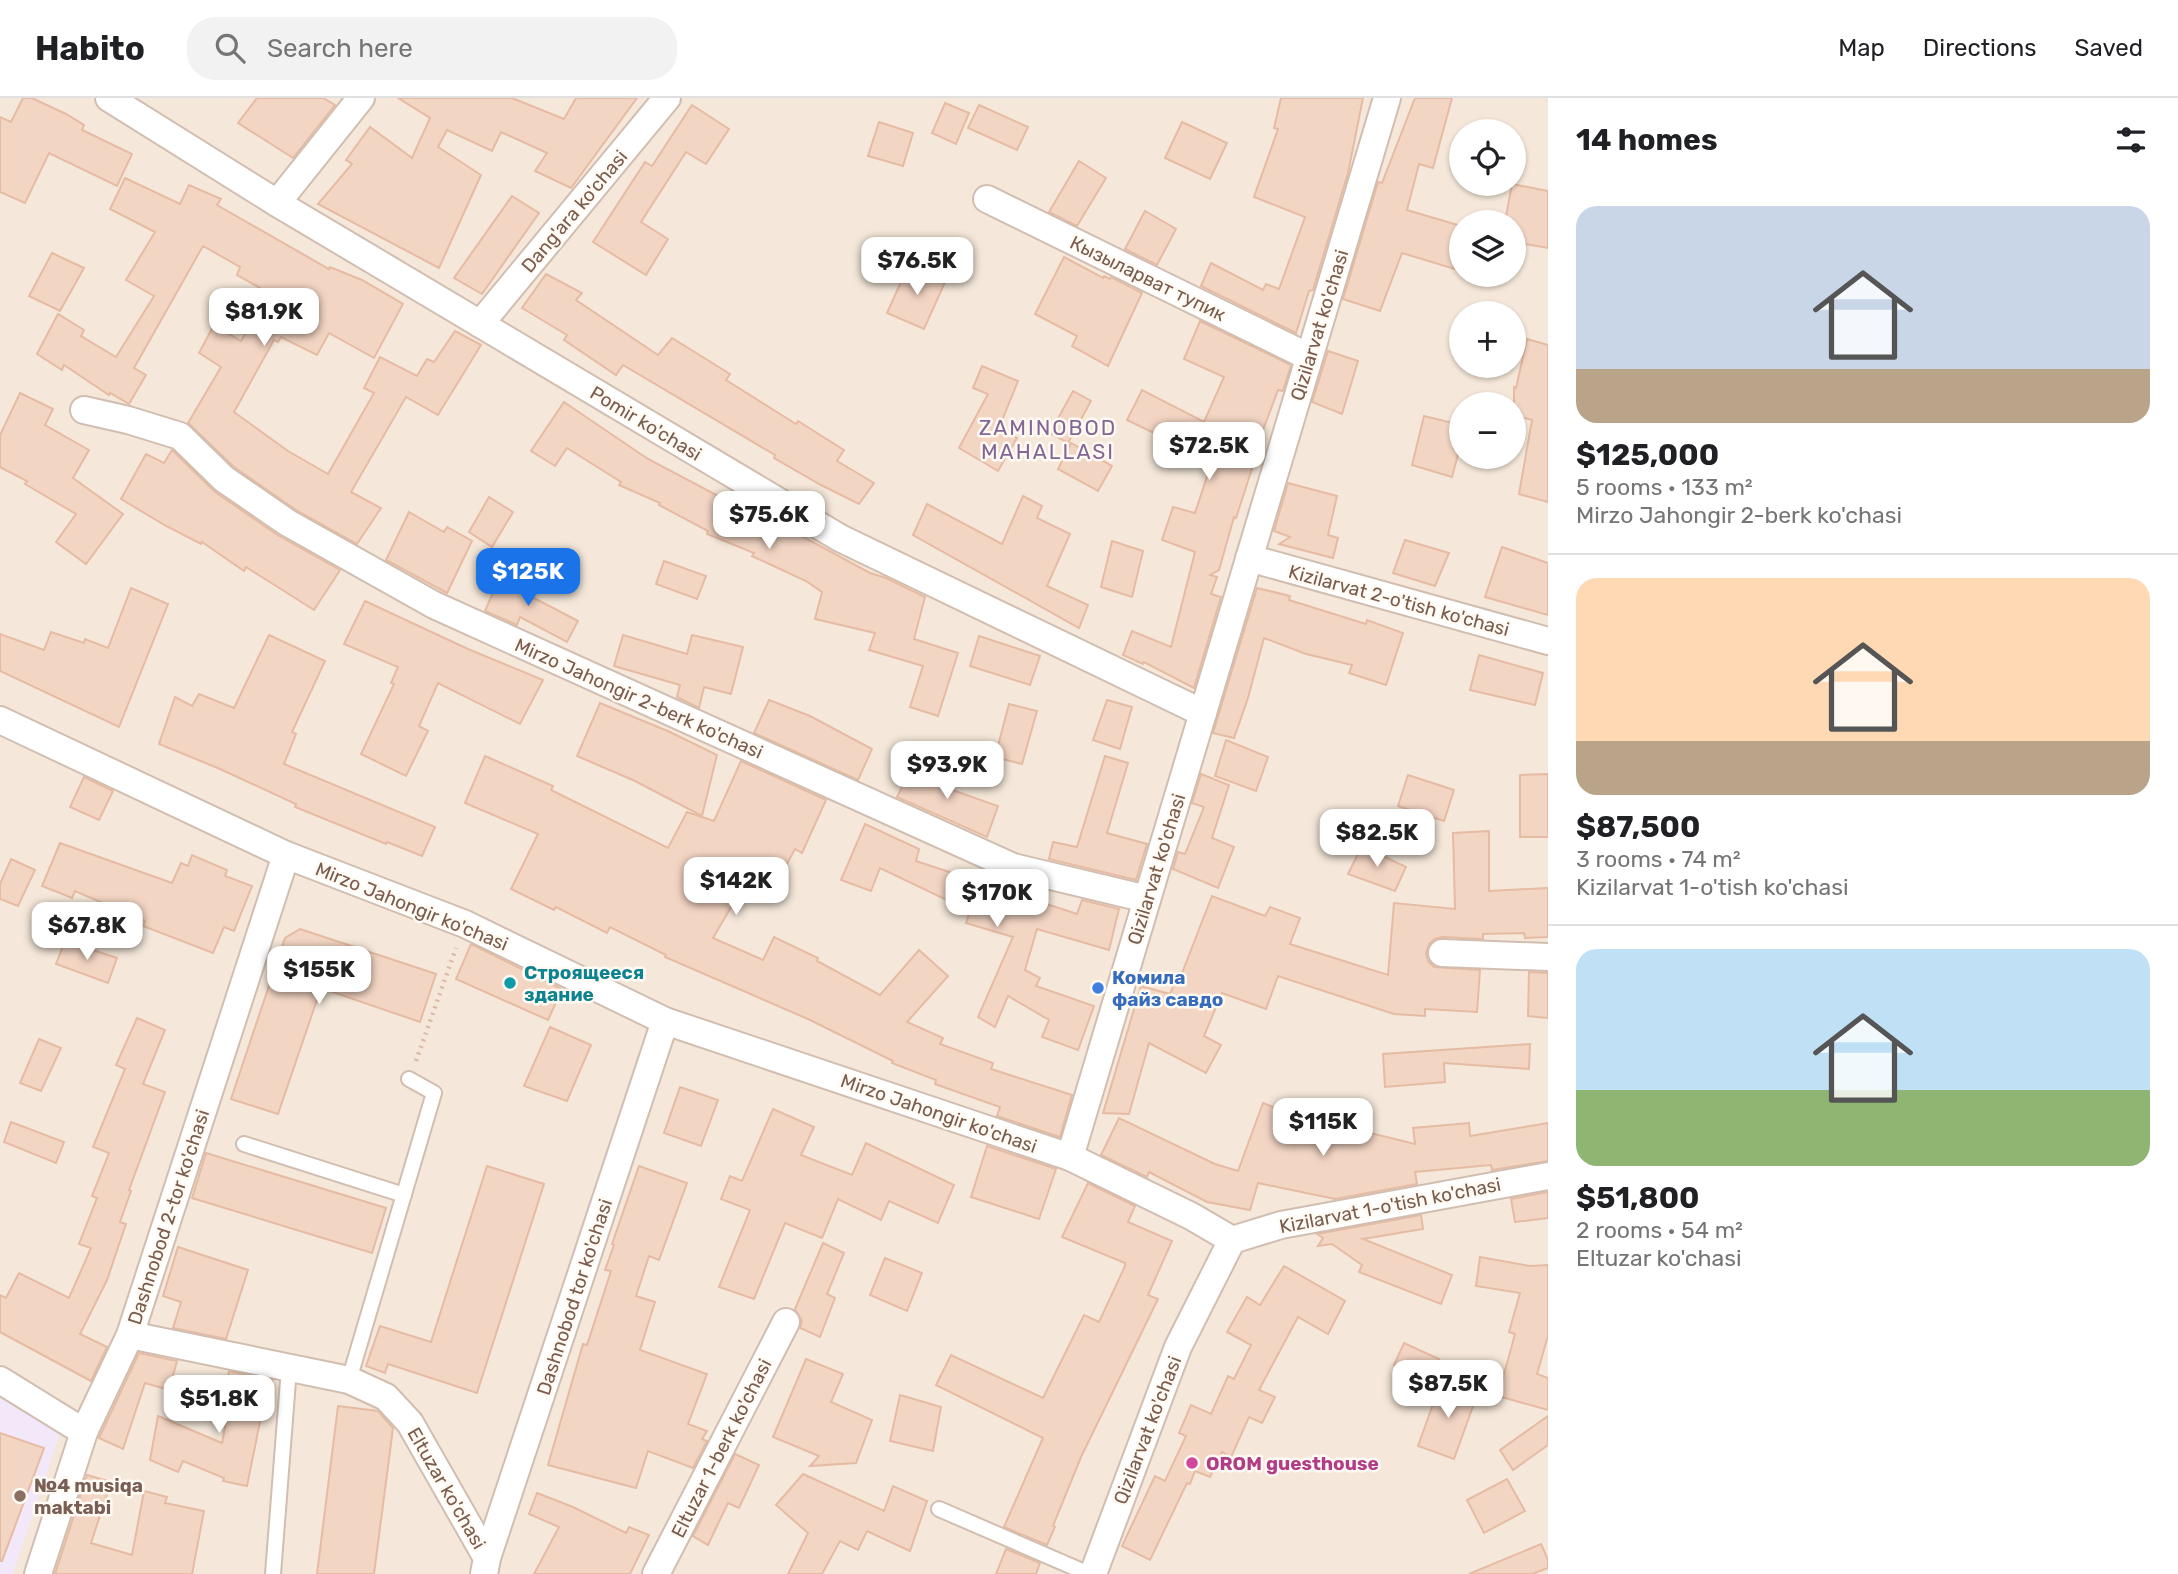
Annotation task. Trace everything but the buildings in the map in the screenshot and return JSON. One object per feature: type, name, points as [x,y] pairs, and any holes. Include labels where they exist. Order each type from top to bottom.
[{"type":"street","name":"Pomir ko'chasi","points":[[109,98],[277,203],[840,538],[1203,713]]},
{"type":"street","points":[[277,203],[361,98]]},
{"type":"street","name":"Dang'ara ko'chasi","points":[[480,324],[667,98]]},
{"type":"street","name":"Qizilarvat ko'chasi","points":[[1070,1157],[1387,98]]},
{"type":"street","name":"Кызыларват тупик","points":[[987,199],[1309,358]]},
{"type":"street","name":"Mirzo Jahongir 2-berk ko'chasi","points":[[84,410],[180,436],[224,480],[288,523],[434,605],[1013,867],[1147,899]]},
{"type":"street","name":"Kizilarvat 2-o'tish ko'chasi","points":[[1249,558],[1548,641]]},
{"type":"street","name":"Mirzo Jahongir ko'chasi","points":[[0,720],[286,855],[465,924],[665,1021],[1070,1157]]},
{"type":"street","name":"Dashnobod 2-tor ko'chasi","points":[[38,1574],[85,1432],[130,1335],[286,855]]},
{"type":"street","points":[[1442,953],[1548,957]]},
{"type":"street","name":"Dashnobod tor ko'chasi","points":[[485,1566],[665,1021]]},
{"type":"street","points":[[1070,1157],[1191,1216],[1233,1240]]},
{"type":"street","name":"Kizilarvat 1-o'tish ko'chasi","points":[[1233,1240],[1281,1225],[1548,1176]]},
{"type":"street","name":"Qizilarvat ko'chasi","points":[[1091,1574],[1178,1347],[1233,1240]]},
{"type":"street","name":"Eltuzar 1-berk ko'chasi","points":[[656,1574],[786,1322]]},
{"type":"street","name":"Eltuzar ko'chasi","points":[[130,1335],[349,1380],[386,1397],[410,1423],[485,1566]]},
{"type":"street","points":[[0,1380],[85,1432]]},
{"type":"lane","points":[[349,1380],[434,1093],[409,1079]]},
{"type":"lane","points":[[244,1143],[404,1195]]},
{"type":"lane","points":[[273,1574],[289,1368]]},
{"type":"lane","points":[[939,1509],[1091,1574]]},
{"type":"path","points":[[409,1079],[465,924]]},
{"type":"shaded area","name":"ZAMINOBOD MAHALLASI","points":[[0,98],[1548,98],[1548,1574],[0,1574]]},
{"type":"shaded area","name":"№4 musiqa maktabi","points":[[0,1377],[65,1418],[13,1574],[0,1574]]},
{"type":"place","name":"Строящееся здание","points":[[510,983]]},
{"type":"place","name":"Комила файз савдо","points":[[1098,988]]},
{"type":"place","name":"OROM guesthouse","points":[[1192,1463]]},
{"type":"place","name":"№4 musiqa maktabi","points":[[20,1496]]},
{"type":"district","name":"ZAMINOBOD MAHALLASI","points":[[1048,440]]}]
